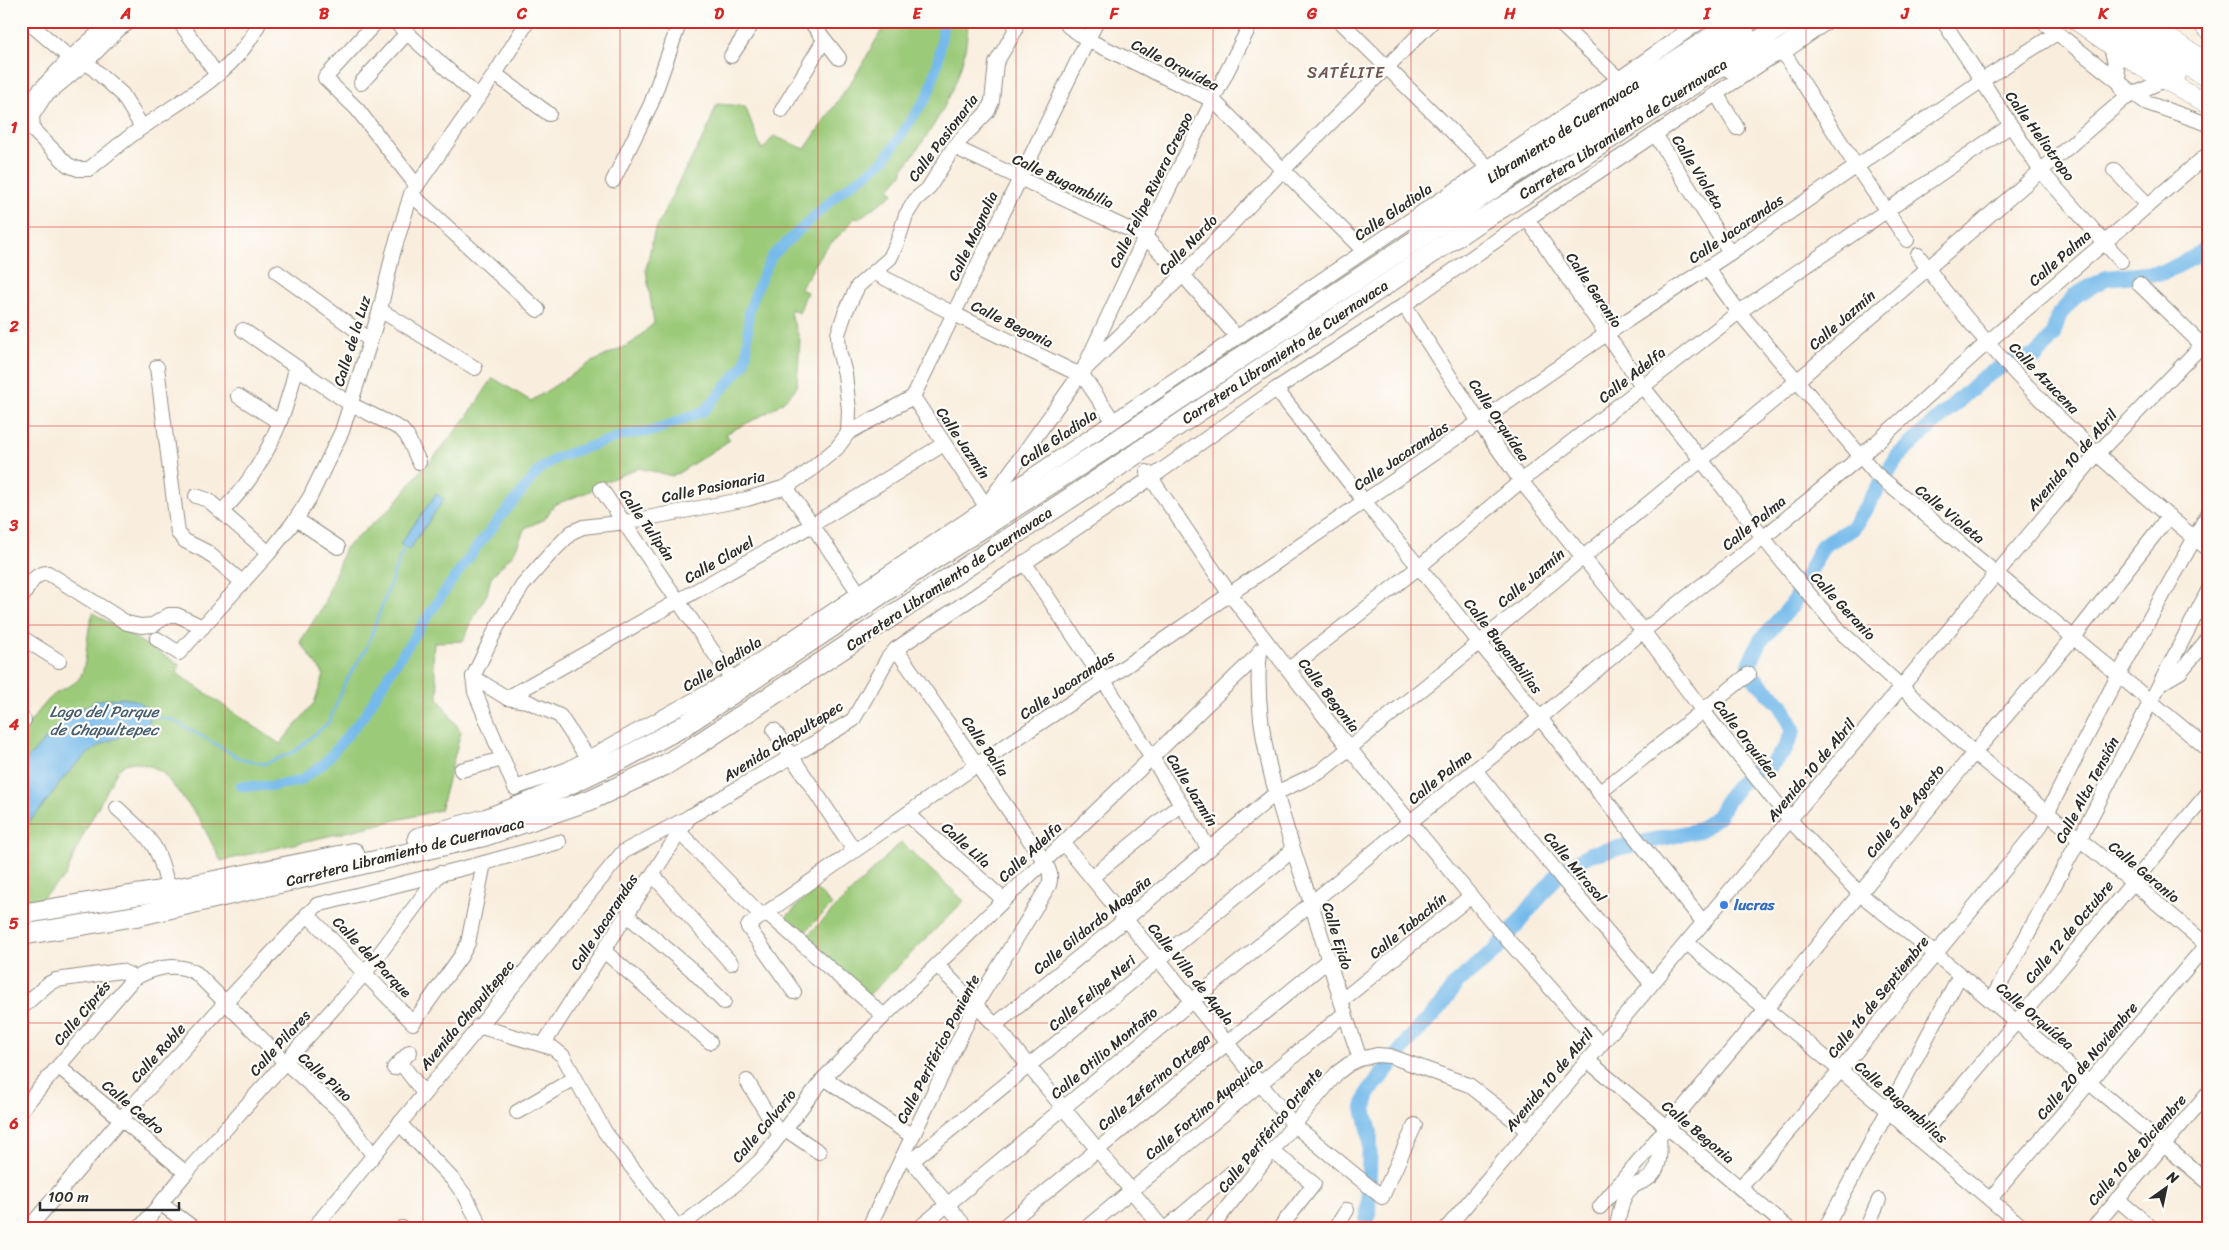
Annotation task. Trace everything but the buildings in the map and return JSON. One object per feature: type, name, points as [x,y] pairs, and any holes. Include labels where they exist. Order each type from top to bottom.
[{"type":"highway","name":"Carretera Libramiento de Cuernavaca","points":[[21,914],[168,889],[412,839],[486,819],[538,799],[682,728],[926,564],[1106,448],[1119,426],[1398,251],[1519,171],[1766,21]]},
{"type":"highway","name":"Carretera Libramiento de Cuernavaca","points":[[21,935],[136,916],[484,836],[590,800],[634,780],[694,747],[1117,467],[1478,222],[1529,191],[1789,21]]},
{"type":"highway","points":[[1701,79],[1782,50],[1823,21]]},
{"type":"main road","name":"Libramiento de Cuernavaca","points":[[1398,251],[1442,209],[1735,21]]},
{"type":"main road","points":[[2076,21],[2111,48],[2208,104]]},
{"type":"main road","points":[[2142,21],[2208,62]]},
{"type":"main road","points":[[2199,21],[2208,30]]},
{"type":"main road","points":[[2103,23],[2190,66],[2208,79]]},
{"type":"main road","points":[[2103,23],[2208,98]]},
{"type":"street","points":[[27,21],[70,58]]},
{"type":"street","points":[[21,105],[33,98],[70,58],[112,21]]},
{"type":"street","points":[[33,130],[32,116],[44,97],[86,62],[119,29],[131,21]]},
{"type":"street","points":[[178,21],[217,75]]},
{"type":"street","points":[[21,118],[68,165],[78,169],[89,169],[142,128],[193,94],[217,75],[240,53],[254,36],[260,21]]},
{"type":"street","points":[[377,21],[325,78],[357,109],[414,190],[538,310]]},
{"type":"street","points":[[394,21],[478,97]]},
{"type":"street","points":[[613,181],[651,104],[680,21]]},
{"type":"street","points":[[731,56],[754,21]]},
{"type":"street","points":[[810,21],[839,58]]},
{"type":"street","name":"Calle Pasionaria","points":[[473,677],[502,618],[523,586],[550,553],[572,532],[584,527],[626,522],[747,499],[786,487],[824,460],[837,448],[848,433],[849,410],[845,374],[839,352],[838,334],[846,313],[858,286],[866,277],[875,272],[890,258],[906,214],[916,199],[928,189],[954,147],[988,111],[992,101],[996,63],[1012,37],[1016,21]]},
{"type":"street","name":"Calle Magnolia","points":[[913,398],[1018,178],[1097,21]]},
{"type":"street","name":"Calle Felipe Rivera Crespo","points":[[1081,373],[1145,237],[1252,21]]},
{"type":"street","points":[[1340,21],[1488,167]]},
{"type":"street","name":"Calle Nardo","points":[[986,506],[1081,373],[1182,275],[1283,170],[1433,21]]},
{"type":"street","points":[[1557,21],[1619,79]]},
{"type":"street","name":"Calle Gladiola","points":[[473,677],[475,692],[516,788],[568,769],[588,759],[732,679],[986,506],[1119,426],[1237,337],[1619,79],[1701,21]]},
{"type":"street","name":"Calle Heliotropo","points":[[1943,21],[2040,170],[2121,261]]},
{"type":"street","points":[[2042,21],[2127,93],[2208,124]]},
{"type":"street","name":"Calle de la Luz","points":[[157,640],[179,653],[269,553],[296,518],[314,490],[342,431],[380,310],[393,253],[414,190],[495,74],[526,22]]},
{"type":"street","name":"Calle Orquídea","points":[[1066,24],[1088,40],[1214,101],[1364,251]]},
{"type":"street","points":[[361,83],[407,33]]},
{"type":"street","name":"Calle Jacarandas","points":[[794,992],[748,927],[765,914],[978,764],[1104,681],[1605,335],[1730,253],[1981,81],[2057,33]]},
{"type":"street","points":[[782,110],[824,40]]},
{"type":"street","points":[[2111,48],[2127,93]]},
{"type":"street","points":[[1782,50],[1856,166],[1907,240]]},
{"type":"street","name":"Avenida Chapultepec","points":[[313,1229],[623,852],[691,816],[853,720],[888,658],[896,649],[1276,389],[1404,305],[1527,219],[1782,50]]},
{"type":"street","points":[[86,62],[122,94],[142,128]]},
{"type":"street","points":[[495,74],[549,114]]},
{"type":"street","name":"Calle Jazmín","points":[[1024,562],[1104,681],[1209,848],[1276,793],[1320,772],[1480,642],[1797,381],[2127,93],[2164,80]]},
{"type":"street","points":[[1717,94],[1737,128]]},
{"type":"street","name":"Calle Adelfa","points":[[1289,669],[1419,567],[1521,481],[1739,312],[1888,212],[2010,126]]},
{"type":"street","name":"Calle Violeta","points":[[1655,134],[1730,253]]},
{"type":"street","name":"Calle Bugambilia","points":[[954,147],[1145,237],[1182,275],[1237,337]]},
{"type":"street","name":"Calle Palma","points":[[1311,904],[1540,718],[1643,631],[1763,538],[1860,458],[1988,342],[2208,154]]},
{"type":"street","points":[[2114,170],[2148,205]]},
{"type":"street","name":"Calle Geranio","points":[[1527,219],[1605,335],[1643,387],[1763,538],[1841,632],[2044,819],[2079,840],[2207,945]]},
{"type":"street","name":"Calle Azucena","points":[[1918,255],[2014,373],[2096,454],[2208,549]]},
{"type":"street","name":"Calle Violeta","points":[[1707,268],[1739,312],[1860,458],[1887,484],[1997,572],[2208,749]]},
{"type":"street","points":[[277,272],[370,340]]},
{"type":"street","name":"Calle Begonia","points":[[875,272],[954,314],[1072,371],[1081,373]]},
{"type":"street","points":[[2139,284],[2205,342]]},
{"type":"street","name":"Calle Orquídea","points":[[1404,305],[1479,422],[1521,481],[1643,631],[1703,711],[1790,820],[1859,894],[1934,953],[2208,1182]]},
{"type":"street","points":[[380,310],[475,368]]},
{"type":"street","points":[[243,330],[350,404],[401,429],[407,436],[419,462]]},
{"type":"street","name":"Avenida 10 de Abril","points":[[1446,1229],[1651,983],[1687,944],[2096,454],[2205,342]]},
{"type":"street","points":[[157,367],[178,533],[185,541],[207,552],[243,583]]},
{"type":"street","points":[[222,511],[248,483],[280,422],[290,394],[296,368]]},
{"type":"street","points":[[1081,373],[1119,426]]},
{"type":"street","name":"Calle Bugambilias","points":[[1276,389],[1704,923]]},
{"type":"street","points":[[238,396],[280,422]]},
{"type":"street","points":[[848,433],[913,398]]},
{"type":"street","name":"Calle Jazmín","points":[[913,398],[986,506]]},
{"type":"street","name":"Calle Clavel","points":[[507,698],[812,525],[944,444]]},
{"type":"street","name":"Calle Begonia","points":[[1149,475],[1229,593],[1350,748],[1498,929],[1600,1044]]},
{"type":"street","points":[[786,487],[859,593]]},
{"type":"street","name":"Calle Tulipán","points":[[601,489],[626,522],[732,679]]},
{"type":"street","points":[[196,496],[208,500],[269,553]]},
{"type":"street","name":"Calle Alta Tensión","points":[[2044,819],[2119,674],[2208,514]]},
{"type":"street","name":"Calle 5 de Agosto","points":[[1600,1207],[1766,1009],[1974,753],[2074,637],[2169,516]]},
{"type":"street","points":[[296,518],[338,547]]},
{"type":"street","points":[[21,599],[36,576],[48,573],[127,623],[141,626],[153,624],[169,615],[178,615],[203,626]]},
{"type":"street","name":"Calle Alta Tensión","points":[[1992,1001],[2079,840],[2208,591]]},
{"type":"street","name":"Calle Ejido","points":[[1262,636],[1259,688],[1262,723],[1276,793],[1327,961],[1360,1059]]},
{"type":"street","points":[[21,637],[59,662]]},
{"type":"street","points":[[2160,683],[2180,672],[2208,638]]},
{"type":"street","name":"Calle Dalia","points":[[896,649],[1045,862]]},
{"type":"street","name":"Calle Adelfa","points":[[824,1078],[884,1016],[1260,653]]},
{"type":"street","points":[[1599,792],[1749,674]]},
{"type":"street","points":[[473,677],[507,698],[527,701],[560,716],[588,759]]},
{"type":"street","points":[[774,730],[793,755],[854,850]]},
{"type":"street","points":[[461,770],[503,759]]},
{"type":"street","name":"Calle Mirasol","points":[[1475,770],[1565,882],[1651,983]]},
{"type":"street","name":"Calle 12 de Octubre","points":[[1918,1139],[2208,793]]},
{"type":"street","points":[[1092,877],[1181,804]]},
{"type":"street","points":[[117,808],[146,834],[156,847],[163,864],[168,889]]},
{"type":"street","name":"Calle Lila","points":[[907,814],[1004,900]]},
{"type":"street","name":"Calle Jacarandas","points":[[543,1045],[605,952],[691,816]]},
{"type":"street","name":"Calle 16 de Septiembre","points":[[1740,1188],[1840,1071],[2044,819]]},
{"type":"street","points":[[680,833],[765,914],[884,1016]]},
{"type":"street","name":"Calle del Parque","points":[[484,863],[468,943],[414,1023],[365,973],[312,909],[559,842]]},
{"type":"street","name":"Calle Villa de Ayala","points":[[1064,844],[1294,1125],[1382,1197],[1415,1125]]},
{"type":"street","name":"Calle Gildardo Magaña","points":[[995,1025],[1126,919],[1209,848]]},
{"type":"street","name":"Calle Felipe Neri","points":[[907,1158],[1030,1066],[1158,959],[1294,850]]},
{"type":"street","name":"Calle Periférico Poniente","points":[[868,1229],[907,1158],[912,1136],[976,1004],[1049,885],[1051,874],[1045,862]]},
{"type":"street","name":"Calle Pilares","points":[[139,1229],[186,1173],[365,973],[440,873]]},
{"type":"street","points":[[653,875],[732,963]]},
{"type":"street","name":"Calle Tabachín","points":[[1342,1007],[1472,896]]},
{"type":"street","name":"Calle Otilio Montaño","points":[[918,1229],[1311,904]]},
{"type":"street","name":"Calle Roble","points":[[28,1229],[121,1119],[312,909]]},
{"type":"street","points":[[628,916],[691,970],[724,1002]]},
{"type":"street","name":"Calle Bugambilias","points":[[1687,944],[1888,1110],[1918,1139],[2025,1229]]},
{"type":"street","name":"Calle 20 de Noviembre","points":[[1990,1199],[2207,945]]},
{"type":"street","points":[[605,952],[710,1042]]},
{"type":"street","name":"Calle Zeferino Ortega","points":[[1001,1229],[1327,961]]},
{"type":"street","points":[[937,965],[995,1025],[1097,1151],[1164,1229],[1231,1173]]},
{"type":"street","name":"Calle Pino","points":[[185,966],[196,973],[285,1062],[342,1113],[373,1155]]},
{"type":"street","name":"Calle Ciprés","points":[[21,1110],[133,979],[159,968],[185,966]]},
{"type":"street","points":[[21,1008],[48,984],[56,980],[121,971],[130,975],[133,979]]},
{"type":"street","points":[[1824,1229],[1960,975]]},
{"type":"street","name":"Calle Fortino Ayaquica","points":[[1085,1229],[1260,1084],[1342,1007]]},
{"type":"street","points":[[478,1026],[553,1048],[563,1056],[605,1132],[677,1228]]},
{"type":"street","points":[[1360,1059],[1377,1055],[1395,1058],[1469,1085],[1528,1131]]},
{"type":"street","name":"Calle Periférico Oriente","points":[[1210,1229],[1272,1150],[1337,1073],[1360,1059]]},
{"type":"street","name":"Calle Begonia","points":[[1587,1060],[1663,1131],[1740,1188],[1789,1229]]},
{"type":"street","points":[[401,1061],[424,1092]]},
{"type":"street","name":"Calle Cedro","points":[[59,1067],[186,1173]]},
{"type":"street","points":[[517,1112],[575,1078]]},
{"type":"street","points":[[824,1078],[912,1136]]},
{"type":"street","name":"Calle Calvario","points":[[677,1228],[733,1186],[760,1161],[824,1078]]},
{"type":"street","points":[[747,1081],[782,1132],[819,1152]]},
{"type":"street","name":"Calle 10 de Diciembre","points":[[2092,1229],[2208,1093]]},
{"type":"street","points":[[399,1123],[454,1181],[466,1197],[482,1229]]},
{"type":"street","points":[[1616,1229],[1624,1197],[1633,1186],[1647,1180],[1656,1171],[1661,1155],[1663,1131]]},
{"type":"street","points":[[1272,1150],[1314,1184],[1278,1229]]},
{"type":"street","points":[[907,1158],[967,1229]]},
{"type":"street","points":[[2116,1199],[2153,1229]]},
{"type":"street","points":[[1866,1229],[1879,1200]]},
{"type":"street","points":[[160,1203],[195,1229]]},
{"type":"street","points":[[1335,1229],[1347,1210]]},
{"type":"green space","points":[[881,21],[968,21],[962,62],[956,82],[938,118],[903,169],[903,173],[889,189],[894,193],[858,219],[855,217],[847,228],[825,249],[800,289],[807,292],[799,313],[791,309],[790,313],[800,340],[797,386],[791,394],[774,408],[726,434],[730,440],[677,474],[672,476],[639,468],[604,482],[595,489],[554,505],[545,519],[525,528],[514,553],[491,577],[487,594],[463,641],[434,642],[433,663],[438,687],[438,698],[461,732],[440,810],[221,861],[199,818],[163,773],[153,767],[134,762],[125,764],[117,771],[83,835],[65,877],[39,900],[21,901],[21,732],[51,698],[75,682],[81,675],[85,663],[89,627],[93,613],[180,665],[176,673],[280,744],[314,703],[324,675],[300,642],[323,606],[345,548],[393,506],[467,417],[493,378],[531,401],[590,363],[632,343],[654,323],[646,269],[654,233],[682,175],[706,133],[717,104],[745,106],[762,150],[774,136],[805,149],[857,73],[884,26]]},
{"type":"green space","points":[[901,842],[964,901],[868,996],[806,937]]},
{"type":"green space","points":[[815,888],[832,905],[803,934],[786,917]]},
{"type":"water","points":[[436,494],[444,499],[409,550],[400,544]]},
{"type":"water","name":"Lago del Parque de Chapultepec","points":[[123,698],[135,700],[150,710],[150,721],[87,754],[65,777],[38,813],[21,828],[21,766],[62,721],[97,700]]},
{"type":"waterway","points":[[240,786],[273,786],[300,781],[324,763],[364,716],[389,674],[479,544],[540,469],[558,457],[624,435],[653,431],[704,411],[744,365],[747,351],[749,311],[759,283],[772,256],[838,194],[885,159],[928,95],[938,62],[944,21]]},
{"type":"waterway","points":[[1365,1229],[1368,1216],[1370,1133],[1364,1108],[1368,1093],[1410,1039],[1440,1007],[1456,983],[1495,951],[1559,873],[1590,854],[1700,830],[1718,816],[1727,800],[1748,774],[1769,767],[1785,749],[1793,731],[1782,706],[1753,677],[1749,664],[1761,640],[1792,605],[1823,545],[1853,528],[1898,456],[1983,378],[2007,363],[2036,356],[2052,337],[2059,315],[2076,295],[2106,278],[2165,272],[2198,255],[2208,247]]},
{"type":"waterway","points":[[150,716],[173,720],[243,760],[264,764],[294,752],[329,722],[345,683],[366,649],[404,547]]},
{"type":"place","name":"lucras","points":[[1724,905]]},
{"type":"district","name":"SATÉLITE","points":[[1346,72]]}]
